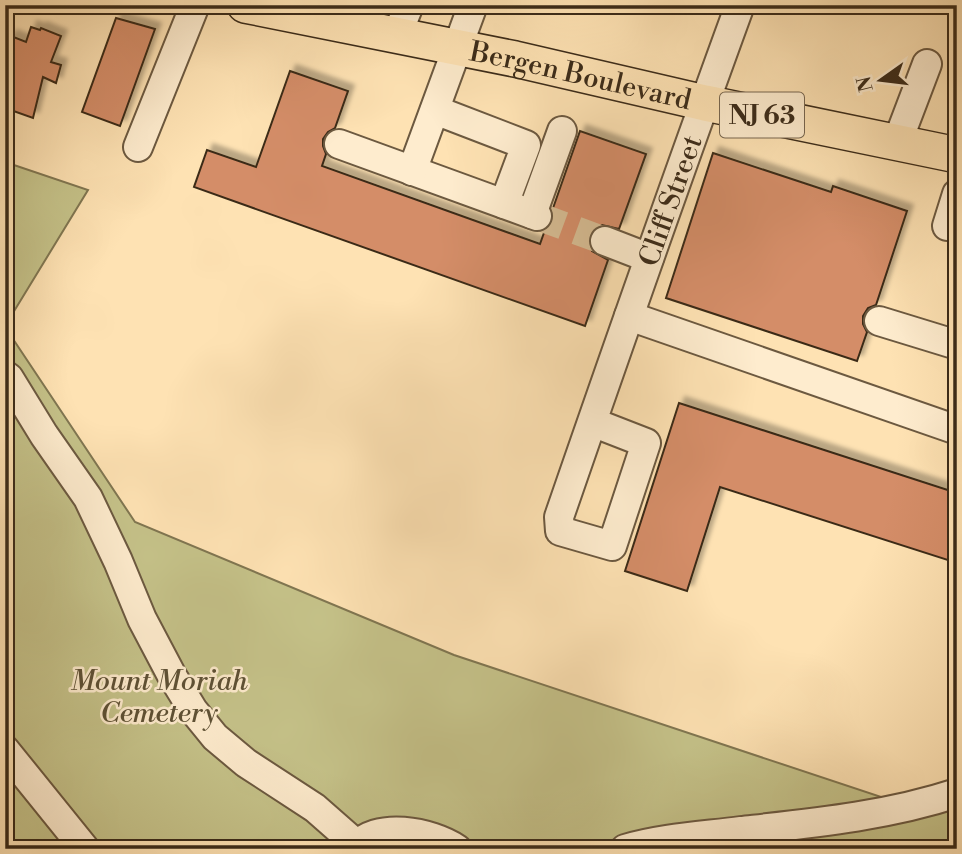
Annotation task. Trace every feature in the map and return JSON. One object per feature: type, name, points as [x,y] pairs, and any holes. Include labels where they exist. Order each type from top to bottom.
[{"type":"main road","name":"Bergen Boulevard","points":[[245,5],[403,20],[459,47],[705,103],[957,155]]},
{"type":"street","points":[[138,147],[195,5]]},
{"type":"street","points":[[412,171],[473,5]]},
{"type":"street","name":"Cliff Street","points":[[592,422],[740,5]]},
{"type":"street","points":[[897,143],[927,64]]},
{"type":"street","points":[[435,110],[526,145],[504,204]]},
{"type":"street","points":[[340,145],[535,215],[562,131]]},
{"type":"street","points":[[947,226],[957,194]]},
{"type":"street","points":[[605,241],[649,258]]},
{"type":"street","points":[[629,316],[957,430]]},
{"type":"street","points":[[879,321],[954,344],[957,338]]},
{"type":"street","points":[[5,375],[88,498],[142,619],[170,674],[215,737],[246,764],[315,808],[354,847],[369,837],[398,831],[424,834],[447,842],[457,849]]},
{"type":"street","points":[[5,750],[85,849]]},
{"type":"street","points":[[625,849],[696,836],[849,819],[957,793]]},
{"type":"green space","points":[[5,162],[88,190],[5,326]]},
{"type":"green space","name":"Mount Moriah Cemetery","points":[[5,327],[135,522],[454,655],[887,799],[957,778],[957,849],[5,849]]},
{"type":"building","points":[[116,18],[155,29],[120,126],[82,112]]},
{"type":"building","points":[[31,27],[61,36],[51,62],[61,65],[56,83],[43,77],[33,118],[5,108],[5,39],[9,40],[11,36],[26,42]]},
{"type":"building","points":[[290,71],[348,91],[335,128],[323,139],[326,154],[322,166],[540,244],[545,230],[553,221],[552,211],[580,131],[646,154],[619,229],[602,225],[594,229],[589,236],[592,251],[608,260],[585,326],[194,187],[207,150],[256,167]]},
{"type":"building","points":[[713,153],[831,192],[833,186],[907,211],[876,305],[868,308],[863,316],[867,332],[857,361],[666,298]]},
{"type":"building","points":[[679,403],[957,493],[957,563],[720,487],[687,591],[625,571]]},
{"type":"tunnel","points":[[537,216],[605,241]]}]
